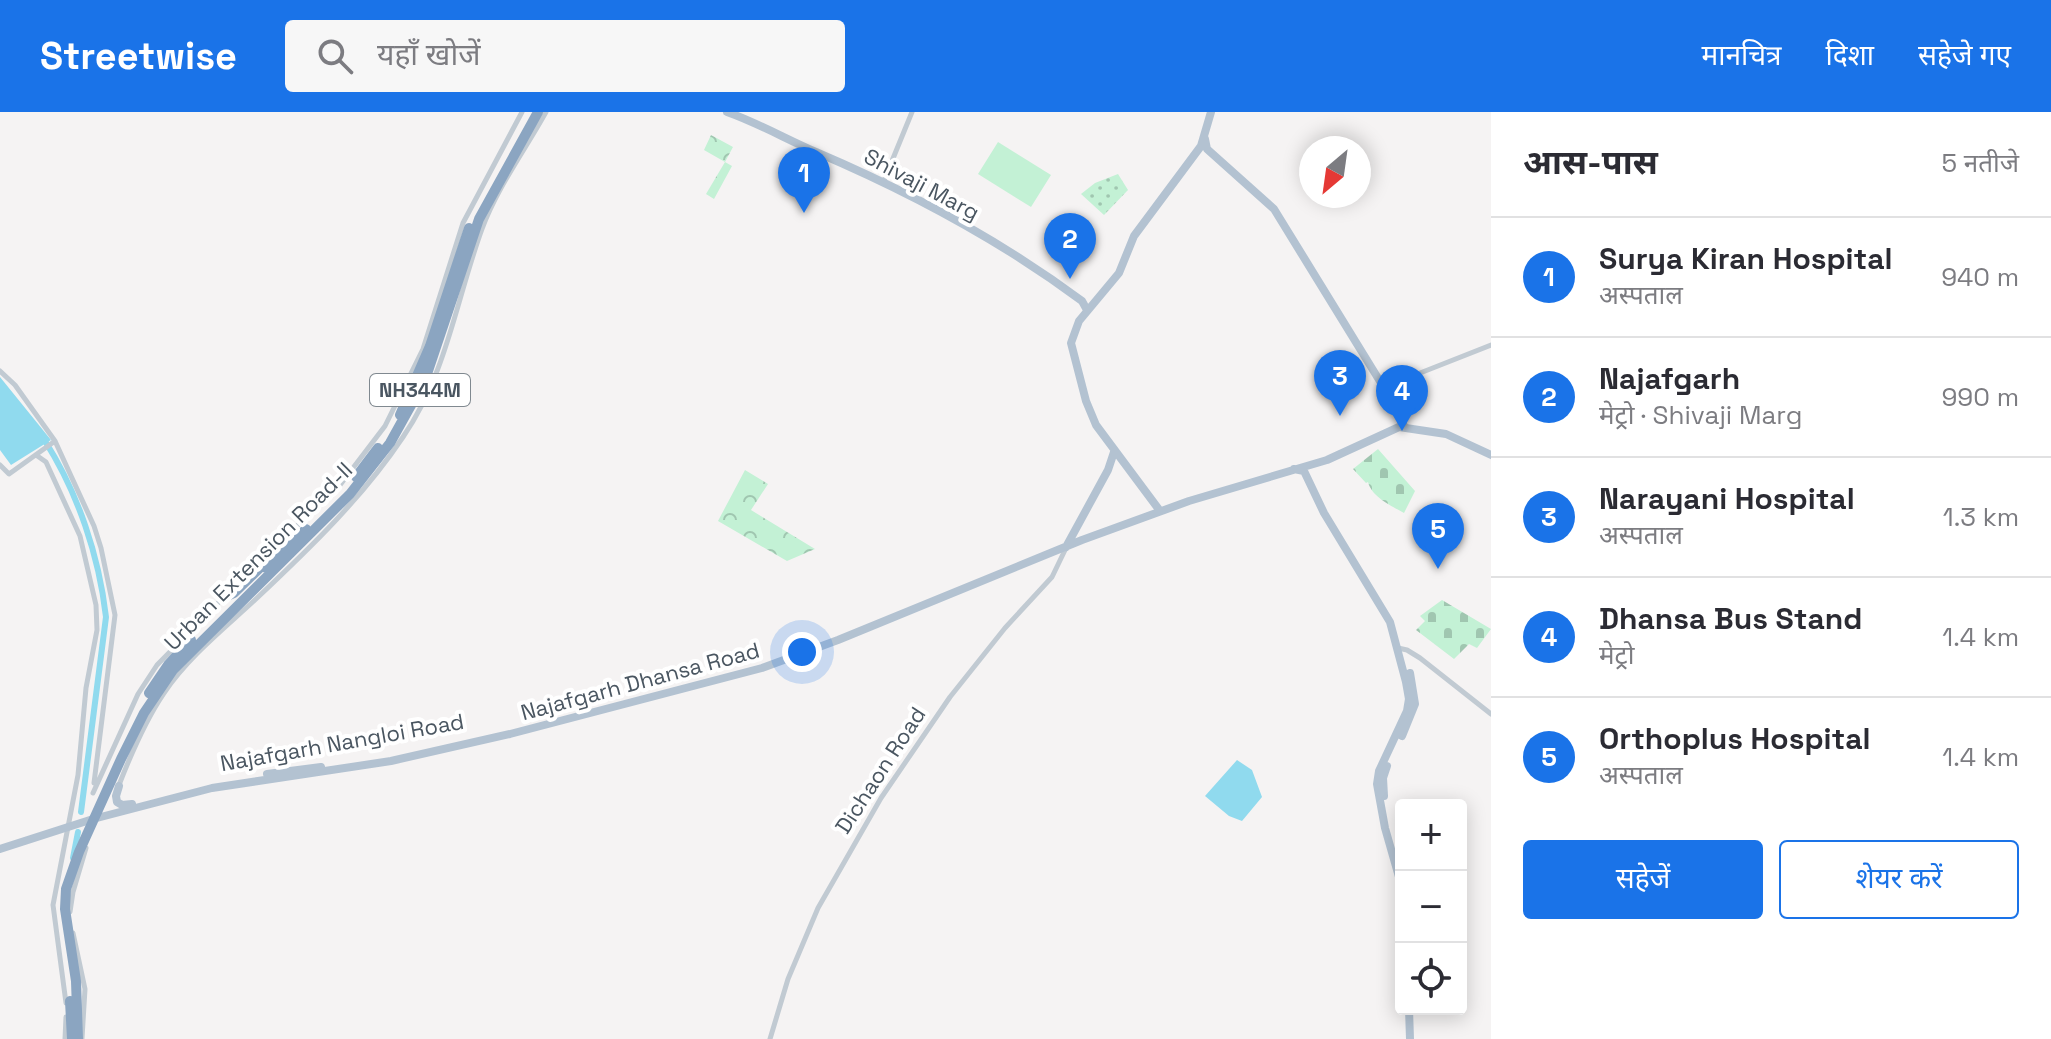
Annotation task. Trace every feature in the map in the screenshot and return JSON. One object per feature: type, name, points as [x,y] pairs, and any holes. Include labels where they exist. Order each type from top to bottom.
[{"type":"highway","name":"Urban Extension Road-II","points":[[72,1039],[70,981],[60,896],[62,884],[95,801],[138,710],[183,649],[370,471],[425,380],[490,190],[531,112]]},
{"type":"highway","name":"Urban Extension Road-II","points":[[490,190],[538,112]]},
{"type":"highway","points":[[420,354],[401,404],[405,411],[418,405],[436,363],[444,355]]},
{"type":"highway","points":[[225,597],[234,593],[268,560],[288,551]]},
{"type":"highway","points":[[248,606],[254,595],[284,566],[288,551]]},
{"type":"highway","name":"Urban Extension Road-II","points":[[80,1039],[76,981],[65,909],[66,889],[100,804],[157,685]]},
{"type":"main road","name":"Shivaji Marg","points":[[727,112],[882,181],[994,240],[1082,301],[1087,310]]},
{"type":"main road","name":"Shivaji Marg","points":[[743,112],[885,178],[994,240],[1083,298],[1096,299]]},
{"type":"main road","points":[[1159,510],[1114,452],[1091,415],[1072,353],[1073,332],[1096,299],[1115,281],[1134,236],[1203,145],[1214,112]]},
{"type":"main road","points":[[1203,145],[1272,212],[1401,425]]},
{"type":"main road","points":[[1067,544],[1159,510],[1305,464],[1401,425],[1439,427],[1491,452]]},
{"type":"main road","name":"Dichaon Road","points":[[1067,544],[1108,470],[1114,452]]},
{"type":"main road","points":[[1305,464],[1325,506],[1387,606],[1415,704],[1410,722],[1385,771],[1383,786],[1395,847]]},
{"type":"main road","points":[[1287,469],[1304,471],[1324,513],[1393,628],[1400,648],[1409,705],[1379,771],[1377,784],[1397,871]]},
{"type":"main road","name":"Najafgarh Nangloi Road","points":[[121,782],[116,799],[122,805],[227,780],[397,756],[488,737],[660,693],[784,656],[1067,544]]},
{"type":"main road","name":"Najafgarh Dhansa Road","points":[[660,693],[786,660],[1067,544]]},
{"type":"main road","points":[[96,818],[121,782]]},
{"type":"main road","points":[[0,846],[64,830],[177,794]]},
{"type":"main road","points":[[1411,1015],[1412,1039]]},
{"type":"street","points":[[93,793],[127,714],[157,665],[326,500],[385,426],[420,354],[463,223],[522,112]]},
{"type":"street","points":[[102,771],[121,782],[164,693],[213,638],[373,479],[426,400],[444,355],[482,230],[546,112]]},
{"type":"street","points":[[885,178],[912,112]]},
{"type":"street","points":[[1386,397],[1415,375],[1491,345]]},
{"type":"street","points":[[0,371],[16,386],[54,442],[94,526],[115,615],[93,793],[96,818],[70,908],[84,979],[80,1039]]},
{"type":"street","points":[[0,465],[9,474],[54,442]]},
{"type":"street","points":[[38,453],[46,462],[80,536],[96,605],[97,630],[86,688],[78,775],[53,905],[66,990],[65,1039]]},
{"type":"street","name":"Dichaon Road","points":[[770,1039],[788,979],[818,908],[881,798],[950,697],[1005,628],[1054,575],[1067,544]]},
{"type":"street","points":[[1400,648],[1420,658],[1491,714]]},
{"type":"street","points":[[127,714],[146,726]]},
{"type":"green space","points":[[711,135],[733,147],[725,162],[704,150]]},
{"type":"green space","points":[[998,142],[1051,175],[1031,207],[978,174]]},
{"type":"green space","points":[[725,162],[732,166],[714,199],[706,194]]},
{"type":"green space","points":[[1118,174],[1128,190],[1104,215],[1081,194],[1095,183]]},
{"type":"green space","points":[[1378,449],[1415,491],[1404,513],[1377,496],[1368,482],[1353,469]]},
{"type":"green space","points":[[745,470],[768,484],[751,510],[815,549],[787,561],[718,521]]},
{"type":"green space","points":[[1442,600],[1491,629],[1477,648],[1469,644],[1454,659],[1416,630],[1425,621],[1420,616]]},
{"type":"water","points":[[0,377],[51,440],[11,465],[0,450]]},
{"type":"water","points":[[1237,760],[1252,770],[1262,797],[1242,821],[1229,816],[1205,796]]},
{"type":"waterway","points":[[45,441],[77,503],[85,526],[98,571],[106,617],[81,812]]},
{"type":"waterway","points":[[73,858],[78,832]]},
{"type":"place","name":"Surya Kiran Hospital","points":[[804,213]]},
{"type":"place","name":"Najafgarh","points":[[1070,279]]},
{"type":"place","name":"Narayani Hospital","points":[[1340,416]]},
{"type":"place","name":"Dhansa Bus Stand","points":[[1402,431]]},
{"type":"place","name":"Orthoplus Hospital","points":[[1438,569]]}]
